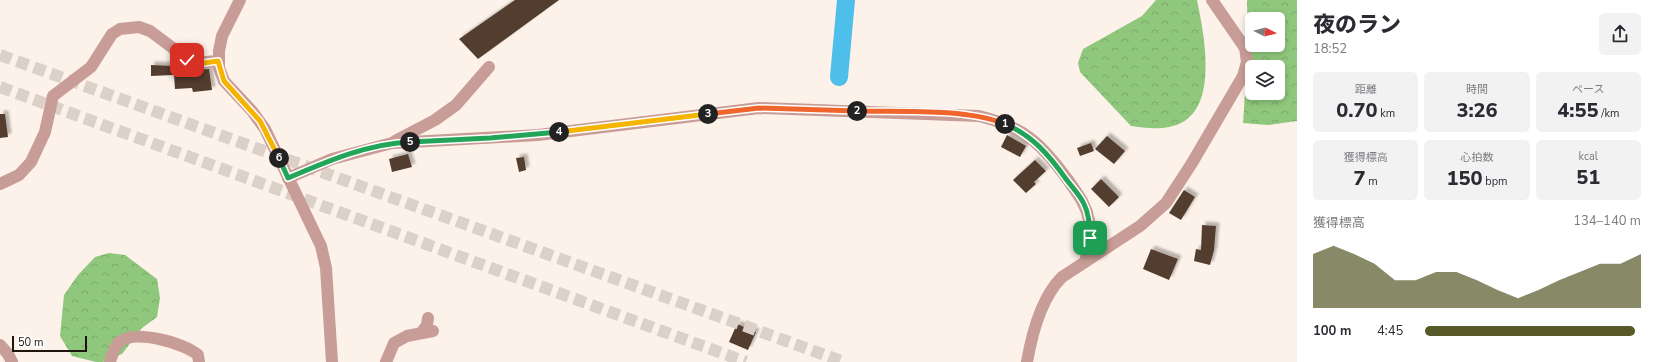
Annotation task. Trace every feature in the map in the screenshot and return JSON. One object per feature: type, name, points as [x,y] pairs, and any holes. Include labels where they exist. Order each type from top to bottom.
[{"type":"street","points":[[240,0],[222,36],[218,61],[224,81],[252,111],[265,130],[321,246],[326,268],[332,362]]},
{"type":"street","points":[[1027,362],[1029,348],[1048,294],[1062,277],[1140,226],[1166,203],[1192,163],[1243,76],[1247,62],[1245,48],[1212,0]]},
{"type":"street","points":[[0,184],[18,176],[31,162],[45,132],[53,96],[91,67],[112,34],[120,29],[139,28],[150,31],[193,63],[218,61]]},
{"type":"street","points":[[392,143],[435,120],[456,105],[489,67]]},
{"type":"street","points":[[288,178],[332,160],[392,143],[538,134],[759,108],[979,116],[1003,123],[1027,135],[1053,160],[1085,205],[1089,221],[1090,238],[1085,262]]},
{"type":"street","points":[[386,362],[394,343],[407,336],[427,332],[428,318]]},
{"type":"street","points":[[110,362],[113,352],[119,343],[132,336],[147,337],[191,350],[198,355],[199,362]]},
{"type":"street","points":[[0,346],[8,354],[12,362]]},
{"type":"green space","points":[[1156,0],[1197,0],[1205,52],[1206,71],[1204,90],[1198,106],[1188,119],[1173,126],[1163,128],[1131,126],[1080,72],[1078,63],[1083,49],[1142,16]]},
{"type":"green space","points":[[1247,0],[1297,0],[1297,121],[1268,125],[1243,123],[1245,93],[1245,100],[1285,100],[1285,60],[1247,60],[1248,52],[1285,52],[1285,12],[1247,12]]},
{"type":"green space","points":[[109,253],[125,255],[157,279],[160,298],[157,317],[142,328],[122,354],[103,362],[96,362],[72,356],[60,336],[64,295],[78,275],[95,257]]},
{"type":"building","points":[[515,0],[559,0],[478,59],[459,39]]},
{"type":"building","points":[[151,65],[173,66],[173,75],[151,76]]},
{"type":"building","points":[[209,69],[212,90],[193,92],[192,88],[175,89],[174,75],[191,74],[191,70]]},
{"type":"building","points":[[0,114],[5,114],[8,137],[0,138]]},
{"type":"building","points":[[1007,135],[1026,146],[1020,157],[1001,147]]},
{"type":"building","points":[[1107,136],[1125,151],[1114,164],[1095,149]]},
{"type":"building","points":[[1091,143],[1094,151],[1080,156],[1077,148]]},
{"type":"building","points":[[408,154],[412,167],[392,172],[389,159]]},
{"type":"building","points":[[524,157],[526,170],[519,172],[516,158]]},
{"type":"building","points":[[1035,160],[1046,171],[1034,182],[1036,184],[1026,193],[1013,180]]},
{"type":"building","points":[[1101,179],[1119,197],[1109,207],[1091,189]]},
{"type":"building","points":[[1184,190],[1195,197],[1181,220],[1169,213]]},
{"type":"building","points":[[1202,225],[1216,226],[1214,250],[1210,265],[1194,261],[1196,249],[1201,250]]},
{"type":"building","points":[[1151,249],[1178,259],[1169,280],[1143,269]]},
{"type":"building","points":[[737,324],[756,332],[748,350],[729,342]]},
{"type":"waterway","points":[[839,77],[846,0]]},
{"type":"tunnel","points":[[0,55],[844,362]]},
{"type":"tunnel","points":[[0,87],[746,362]]},
{"type":"route","points":[[187,60],[197,64],[218,61],[224,81],[260,121],[270,138],[288,178],[355,152],[392,143],[538,134],[759,108],[805,108],[979,116],[1010,126],[1027,135],[1053,160],[1085,205],[1089,221],[1090,238]]}]
